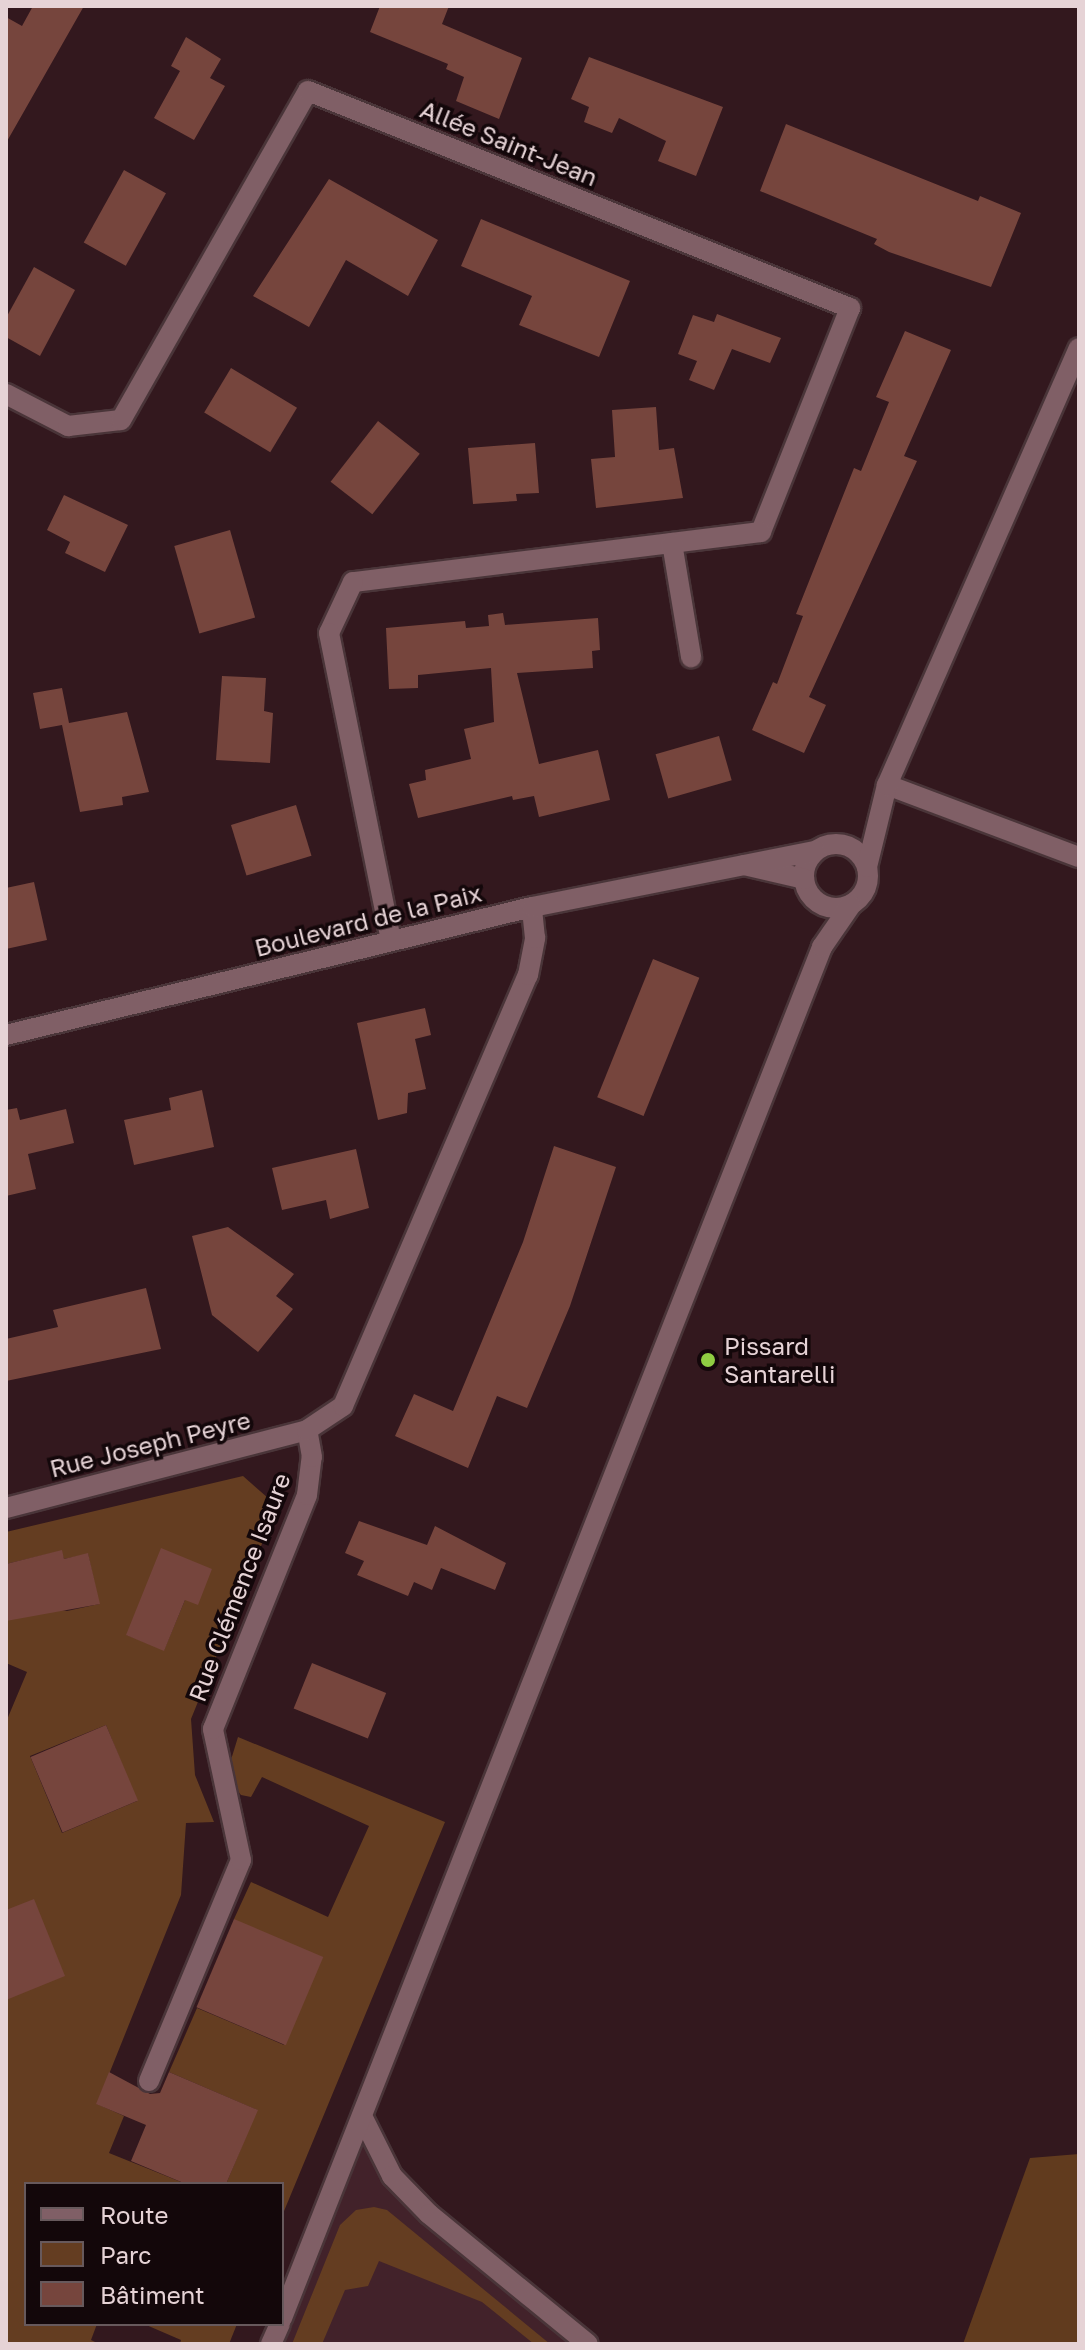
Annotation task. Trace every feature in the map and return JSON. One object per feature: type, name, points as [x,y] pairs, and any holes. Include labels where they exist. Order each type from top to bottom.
[{"type":"street","name":"Allée Saint-Jean","points":[[6,394],[68,426],[121,420],[308,91],[850,308],[761,532],[353,582],[329,633],[391,941]]},
{"type":"street","points":[[284,2313],[364,2120],[822,947],[866,889],[878,807],[1079,348]]},
{"type":"street","points":[[672,543],[691,657]]},
{"type":"street","points":[[887,785],[1079,857]]},
{"type":"street","points":[[822,947],[820,904],[804,879],[815,851],[846,845],[878,807]]},
{"type":"street","points":[[846,845],[867,867]]},
{"type":"street","name":"Boulevard de la Paix","points":[[6,1035],[532,907],[815,851]]},
{"type":"street","name":"Boulevard de la Paix","points":[[744,865],[804,879]]},
{"type":"street","points":[[820,904],[851,905]]},
{"type":"street","points":[[307,1430],[343,1406],[528,975],[535,938],[532,907]]},
{"type":"street","name":"Rue Joseph Peyre","points":[[6,1508],[307,1430]]},
{"type":"street","name":"Rue Clémence Isaure","points":[[149,2081],[241,1860],[226,1809],[213,1729],[307,1495],[312,1457],[307,1430]]},
{"type":"street","points":[[364,2120],[392,2176],[429,2214],[588,2344]]},
{"type":"shaded area","points":[[364,2120],[392,2176],[588,2344],[271,2344],[278,2326],[284,2326],[284,2313]]},
{"type":"shaded area","points":[[1079,2154],[1079,2344],[963,2344],[1030,2158]]},
{"type":"green space","points":[[243,1476],[268,1498],[274,1514],[191,1719],[195,1775],[214,1822],[186,1823],[181,1895],[97,2104],[124,2116],[109,2153],[181,2182],[24,2182],[24,2326],[96,2326],[91,2340],[99,2344],[6,2344],[6,1722],[27,1672],[6,1663],[6,1600],[67,1611],[99,1604],[88,1554],[64,1559],[61,1551],[6,1564],[6,1532]],"holes":[[[212,1569],[185,1600],[164,1650],[127,1635]],[[106,1725],[137,1801],[62,1833],[30,1756]]]},
{"type":"green space","points":[[238,1737],[445,1822],[284,2211],[284,2182],[227,2182],[257,2110],[169,2072],[197,2008],[284,2045],[234,1919],[251,1882],[328,1917],[369,1826],[262,1777],[251,1797],[241,1795],[232,1784],[230,1763]]},
{"type":"green space","points":[[374,2207],[387,2210],[550,2344],[534,2344],[482,2302],[379,2261],[368,2286],[345,2290],[322,2344],[292,2344],[340,2225],[356,2210]]},
{"type":"green space","points":[[149,2326],[236,2326],[229,2344],[180,2344],[181,2340]]},
{"type":"building","points":[[33,6],[84,6],[6,143],[6,17],[22,26]]},
{"type":"building","points":[[380,6],[449,6],[442,24],[522,58],[499,119],[456,101],[464,77],[446,69],[448,64],[370,32]]},
{"type":"building","points":[[186,37],[221,59],[210,78],[225,86],[194,140],[154,118],[180,71],[171,66]]},
{"type":"building","points":[[589,57],[723,107],[696,176],[658,161],[666,141],[619,118],[612,133],[584,122],[589,107],[571,99]]},
{"type":"building","points":[[786,124],[978,201],[980,196],[1021,213],[991,287],[889,252],[874,244],[877,239],[760,191]]},
{"type":"building","points":[[124,170],[166,193],[126,266],[84,243]]},
{"type":"building","points":[[329,179],[438,240],[408,296],[346,260],[309,327],[253,296]]},
{"type":"building","points":[[481,219],[630,281],[599,357],[519,325],[532,296],[461,266]]},
{"type":"building","points":[[34,267],[75,290],[40,356],[6,337],[6,318]]},
{"type":"building","points":[[717,314],[781,338],[770,363],[732,349],[714,390],[689,380],[697,361],[678,354],[693,315],[714,322]]},
{"type":"building","points":[[905,331],[951,350],[904,456],[917,461],[809,697],[826,705],[804,753],[752,730],[773,682],[777,684],[803,616],[796,614],[854,468],[861,471],[889,402],[876,397]]},
{"type":"building","points":[[231,368],[297,408],[270,452],[204,413]]},
{"type":"building","points":[[656,407],[659,450],[674,448],[683,498],[596,508],[591,459],[615,457],[612,410]]},
{"type":"building","points":[[378,421],[420,454],[372,514],[331,482]]},
{"type":"building","points":[[535,443],[539,493],[516,494],[517,501],[473,504],[468,448]]},
{"type":"building","points":[[64,495],[128,525],[105,572],[65,553],[70,542],[47,530]]},
{"type":"building","points":[[230,530],[255,617],[199,633],[174,546]]},
{"type":"building","points":[[503,613],[505,625],[598,618],[600,650],[592,651],[593,668],[517,673],[539,764],[598,750],[610,800],[539,817],[534,796],[513,800],[512,796],[418,818],[409,784],[426,780],[425,770],[471,759],[464,729],[494,722],[491,668],[418,675],[418,688],[389,689],[386,628],[465,621],[466,628],[489,626],[488,615]]},
{"type":"building","points":[[222,676],[266,678],[264,711],[273,713],[270,763],[216,760]]},
{"type":"building","points":[[62,688],[69,723],[127,712],[149,792],[122,797],[123,805],[80,812],[62,725],[40,729],[33,693]]},
{"type":"building","points":[[719,736],[732,780],[668,798],[656,754]]},
{"type":"building","points":[[296,805],[311,856],[246,876],[231,825]]},
{"type":"building","points":[[34,882],[47,940],[6,949],[6,888]]},
{"type":"building","points":[[653,959],[699,978],[644,1116],[597,1097]]},
{"type":"building","points":[[425,1008],[431,1035],[415,1039],[426,1089],[408,1093],[407,1113],[378,1120],[357,1023]]},
{"type":"building","points":[[202,1090],[214,1147],[134,1165],[124,1120],[171,1110],[169,1098]]},
{"type":"building","points":[[17,1108],[20,1120],[66,1109],[74,1143],[28,1154],[36,1189],[6,1196],[6,1110]]},
{"type":"building","points":[[554,1146],[616,1167],[570,1306],[527,1408],[497,1396],[468,1468],[395,1436],[414,1394],[453,1411],[523,1242]]},
{"type":"building","points":[[356,1149],[369,1208],[330,1219],[326,1200],[282,1210],[272,1168]]},
{"type":"building","points":[[228,1227],[294,1274],[276,1296],[293,1309],[258,1352],[212,1315],[192,1236]]},
{"type":"building","points":[[146,1288],[161,1349],[6,1381],[6,1339],[58,1327],[53,1310]]},
{"type":"building","points":[[359,1521],[427,1545],[435,1526],[506,1563],[495,1590],[441,1568],[432,1590],[414,1582],[408,1596],[357,1575],[364,1561],[345,1553]]},
{"type":"building","points":[[161,1548],[212,1569],[198,1605],[185,1600],[164,1651],[126,1635]]},
{"type":"building","points":[[62,1550],[64,1559],[88,1553],[100,1604],[6,1621],[6,1564]]},
{"type":"building","points":[[312,1663],[386,1693],[368,1738],[294,1708]]},
{"type":"building","points":[[106,1725],[138,1800],[63,1833],[31,1757]]},
{"type":"building","points":[[34,1899],[65,1976],[6,2000],[6,1910]]},
{"type":"building","points":[[234,1919],[323,1957],[286,2045],[196,2007]]},
{"type":"building","points":[[109,2072],[150,2094],[160,2093],[169,2072],[258,2110],[227,2182],[181,2182],[131,2161],[146,2125],[96,2104]]},
{"type":"place","name":"Pissard Santarelli","points":[[708,1360]]}]
